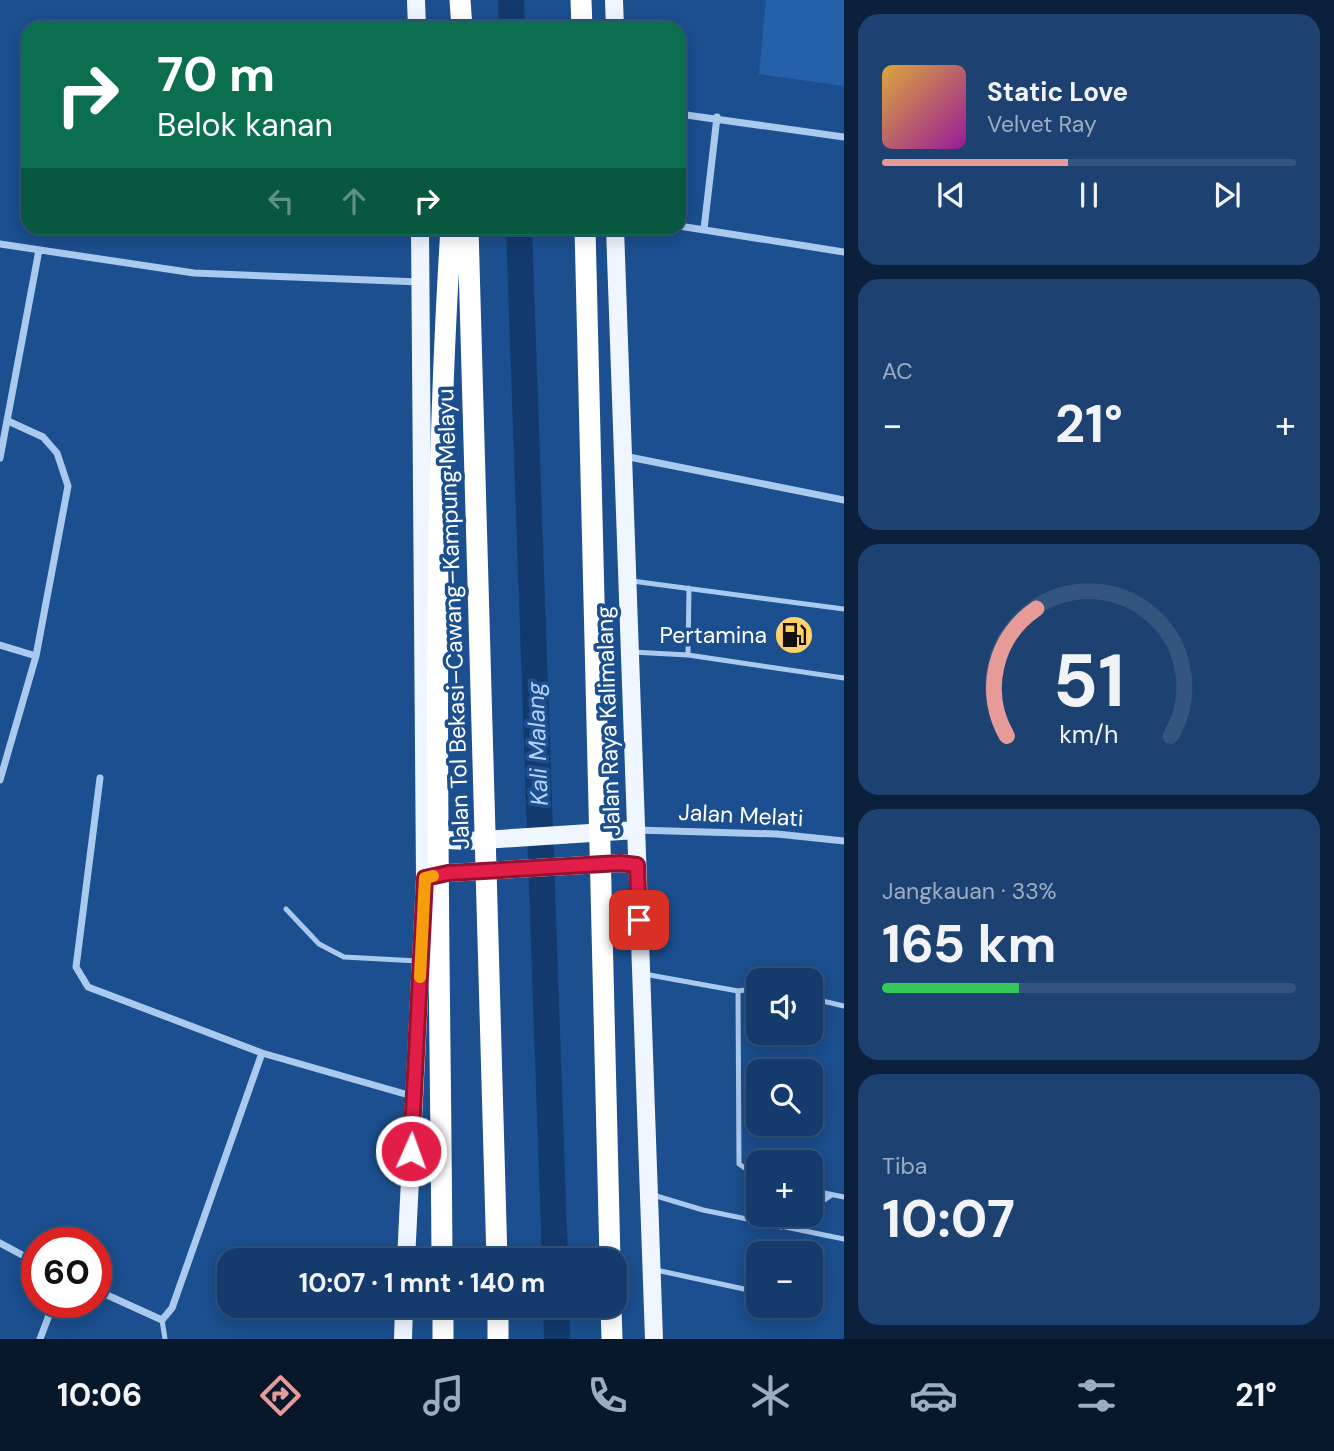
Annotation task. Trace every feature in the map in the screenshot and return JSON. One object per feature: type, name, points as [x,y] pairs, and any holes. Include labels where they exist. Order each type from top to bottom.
[{"type":"highway","points":[[460,0],[462,21]]},
{"type":"highway","points":[[581,0],[582,21]]},
{"type":"highway","points":[[442,1248],[439,613],[446,309],[451,235]]},
{"type":"highway","name":"Jalan Tol Bekasi–Cawang–Kampung Melayu","points":[[468,235],[498,1248]]},
{"type":"highway","points":[[585,235],[610,1248]]},
{"type":"highway","points":[[443,1318],[443,1339]]},
{"type":"highway","points":[[498,1318],[498,1339]]},
{"type":"highway","points":[[611,1318],[612,1339]]},
{"type":"main road","points":[[416,0],[417,21]]},
{"type":"main road","points":[[614,0],[615,21]]},
{"type":"main road","points":[[407,1248],[425,878],[420,235]]},
{"type":"main road","name":"Jalan Raya Kalimalang","points":[[615,235],[630,652],[629,864],[641,974],[654,1339]]},
{"type":"main road","points":[[424,839],[468,841],[628,831]]},
{"type":"main road","points":[[425,878],[629,864]]},
{"type":"main road","points":[[403,1339],[404,1318]]},
{"type":"street","points":[[686,115],[717,117],[844,138]]},
{"type":"street","points":[[705,229],[717,117]]},
{"type":"street","points":[[686,227],[844,252]]},
{"type":"street","points":[[0,244],[194,273],[421,282]]},
{"type":"street","points":[[0,458],[38,250]]},
{"type":"street","points":[[0,780],[36,656],[68,486],[57,453],[43,437],[8,422]]},
{"type":"street","points":[[624,456],[844,500]]},
{"type":"street","points":[[0,645],[36,656]]},
{"type":"street","points":[[100,778],[76,967],[80,978],[88,987],[262,1053],[413,1097]]},
{"type":"street","name":"Jalan Melati","points":[[628,831],[777,834],[844,841]]},
{"type":"street","points":[[112,1297],[162,1320],[172,1308],[262,1053]]},
{"type":"street","points":[[0,1243],[21,1254]]},
{"type":"street","points":[[40,1339],[48,1318]]},
{"type":"lane","points":[[628,581],[844,609]]},
{"type":"lane","points":[[688,655],[689,588]]},
{"type":"lane","points":[[630,652],[688,655],[844,678]]},
{"type":"lane","points":[[286,909],[319,944],[344,957],[421,961]]},
{"type":"lane","points":[[641,974],[737,991],[746,990]]},
{"type":"lane","points":[[737,991],[739,1164],[746,1169]]},
{"type":"lane","points":[[823,1001],[844,1006]]},
{"type":"lane","points":[[823,1193],[844,1198]]},
{"type":"lane","points":[[650,1195],[746,1219]]},
{"type":"lane","points":[[823,1201],[832,1195]]},
{"type":"lane","points":[[780,1227],[844,1239]]},
{"type":"lane","points":[[653,1269],[746,1289]]},
{"type":"lane","points":[[162,1320],[164,1339]]},
{"type":"shaded area","points":[[766,0],[844,0],[844,86],[759,74]]},
{"type":"waterway","name":"Kali Malang","points":[[511,0],[512,21]]},
{"type":"waterway","name":"Kali Malang","points":[[519,235],[555,1248]]},
{"type":"waterway","name":"Kali Malang","points":[[556,1318],[557,1339]]},
{"type":"slow traffic","points":[[420,977],[425,878],[433,876]]},
{"type":"place","name":"Pertamina","points":[[794,635]]},
{"type":"route","points":[[411,1151],[425,878],[448,873],[620,863],[637,865],[639,920]]}]
